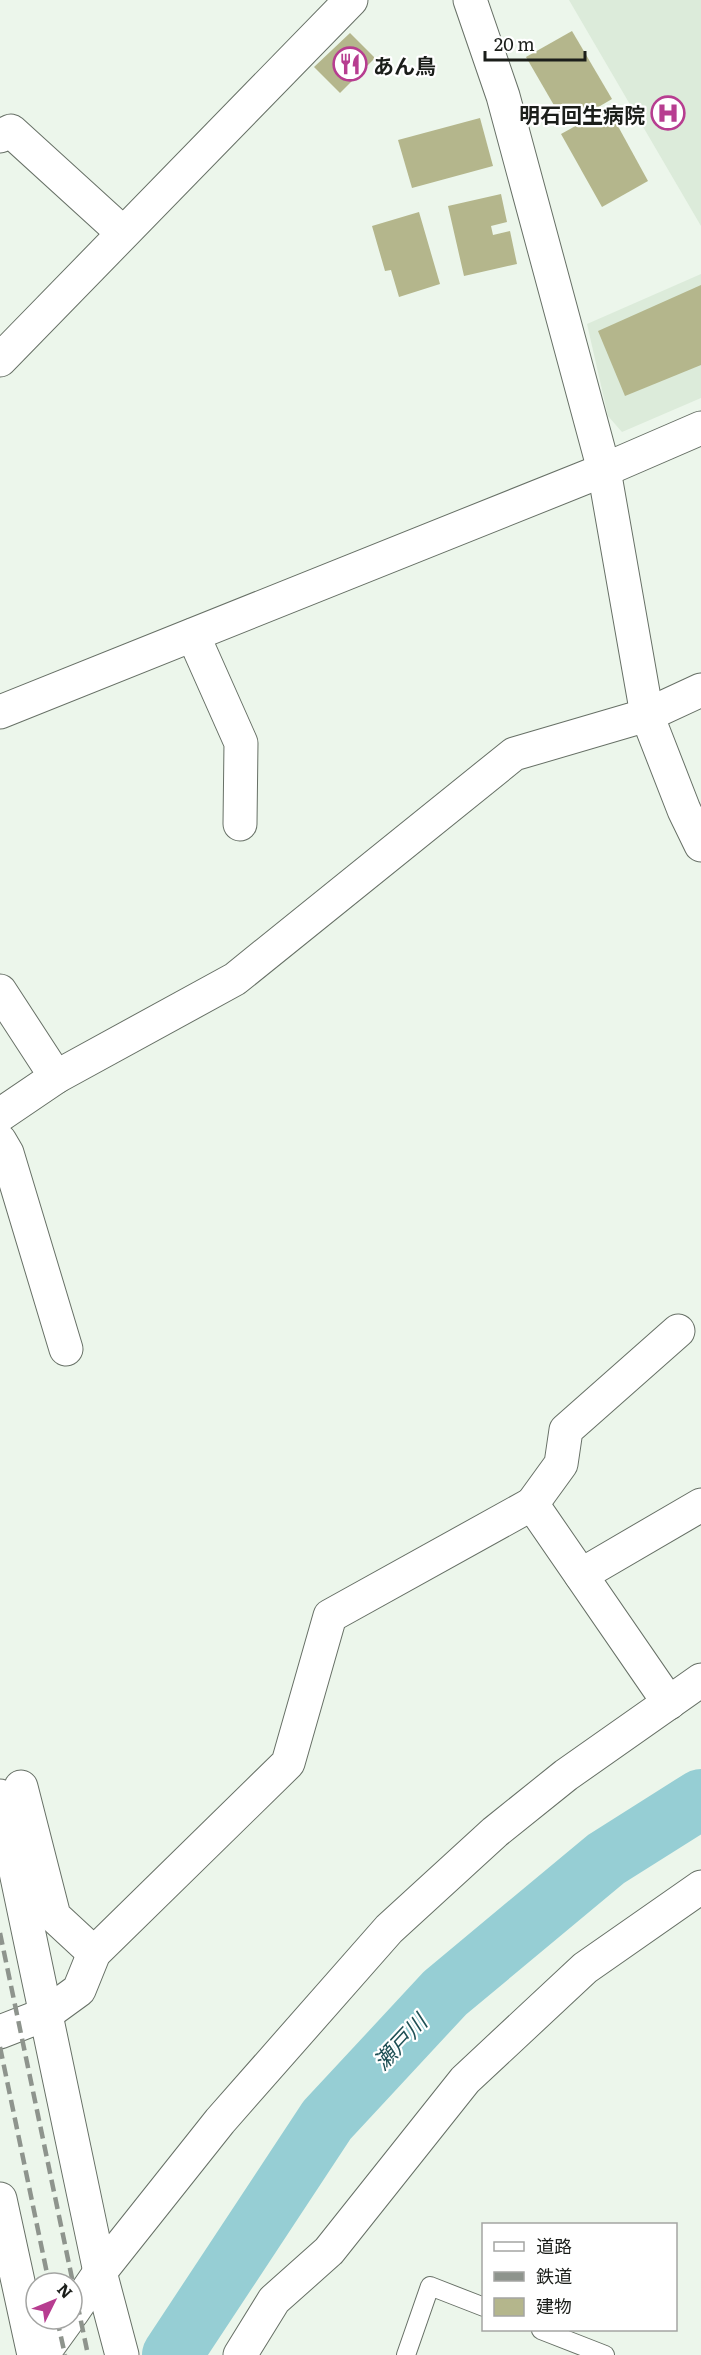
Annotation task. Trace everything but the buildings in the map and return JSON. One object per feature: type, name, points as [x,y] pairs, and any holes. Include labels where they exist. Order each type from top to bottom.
[{"type":"street","points":[[0,360],[351,0]]},
{"type":"street","points":[[470,0],[503,96],[604,470],[647,715],[684,810],[701,845]]},
{"type":"street","points":[[0,136],[11,131],[123,233]]},
{"type":"street","points":[[0,712],[604,470],[701,428]]},
{"type":"street","points":[[193,635],[241,743],[240,824]]},
{"type":"street","points":[[0,1115],[56,1077],[235,979],[514,754],[647,715],[701,690]]},
{"type":"street","points":[[0,991],[56,1077]]},
{"type":"street","points":[[0,1141],[8,1153],[66,1349]]},
{"type":"street","points":[[0,2032],[46,2014],[79,1990],[94,1953],[288,1763],[330,1616],[532,1504],[561,1464],[566,1430],[678,1331]]},
{"type":"street","points":[[532,1504],[669,1702]]},
{"type":"street","points":[[581,1575],[701,1504]]},
{"type":"street","points":[[84,2295],[220,2121],[389,1929],[495,1832],[566,1775],[701,1680]]},
{"type":"street","points":[[11,1791],[54,1916],[94,1953]]},
{"type":"street","points":[[11,1791],[46,2014],[100,2272],[122,2355]]},
{"type":"street","points":[[240,2355],[274,2300],[329,2252],[465,2080],[585,1968],[701,1887]]},
{"type":"street","points":[[0,2199],[34,2355]]},
{"type":"street","points":[[42,2355],[59,2331]]},
{"type":"lane","points":[[406,2355],[430,2286],[482,2307]]},
{"type":"lane","points":[[544,2331],[605,2355]]},
{"type":"shaded area","name":"明石回生病院","points":[[569,0],[701,0],[701,226]]},
{"type":"shaded area","points":[[701,274],[701,398],[622,432],[608,416],[587,324]]},
{"type":"waterway","name":"瀬戸川","points":[[172,2355],[327,2120],[445,1993],[606,1859],[701,1799]]},
{"type":"railway","points":[[0,1933],[88,2355]]},
{"type":"railway","points":[[0,2047],[47,2271]]},
{"type":"railway","points":[[60,2331],[65,2355]]},
{"type":"place","name":"あん鳥","points":[[350,64]]},
{"type":"place","name":"明石回生病院","points":[[668,113]]}]
